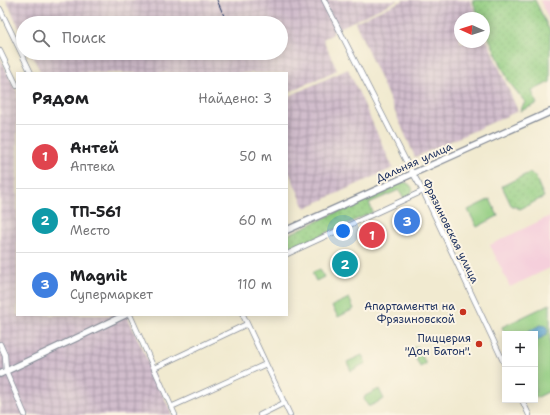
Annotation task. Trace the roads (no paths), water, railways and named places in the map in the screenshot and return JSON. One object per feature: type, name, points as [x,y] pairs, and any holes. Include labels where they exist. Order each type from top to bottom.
[{"type":"street","name":"Фрязиновская улица","points":[[324,0],[423,191],[502,359]]},
{"type":"street","points":[[0,10],[16,43]]},
{"type":"street","points":[[0,51],[16,84]]},
{"type":"street","points":[[25,60],[31,72]]},
{"type":"street","name":"Дальняя улица","points":[[288,230],[550,112]]},
{"type":"street","points":[[288,254],[423,191]]},
{"type":"street","points":[[3,372],[123,316]]},
{"type":"street","points":[[130,316],[175,415]]},
{"type":"street","points":[[243,316],[290,415]]},
{"type":"street","points":[[154,368],[247,324]]},
{"type":"street","points":[[0,344],[5,355],[3,372],[25,415]]},
{"type":"street","points":[[171,407],[266,364]]},
{"type":"street","points":[[260,415],[284,403]]},
{"type":"street","points":[[524,403],[530,415]]},
{"type":"water","points":[[540,325],[546,326],[548,331],[546,335],[538,340],[538,331],[530,331]]},
{"type":"railway","points":[[217,0],[224,16]]},
{"type":"place","name":"Magnit","points":[[407,221]]},
{"type":"place","name":"Антей","points":[[372,235]]},
{"type":"place","name":"ТП-561","points":[[345,264]]},
{"type":"place","name":"Апартаменты на Фрязиновской","points":[[463,312]]},
{"type":"place","name":"Пиццерия \"Дон Батон\".","points":[[479,344]]}]
